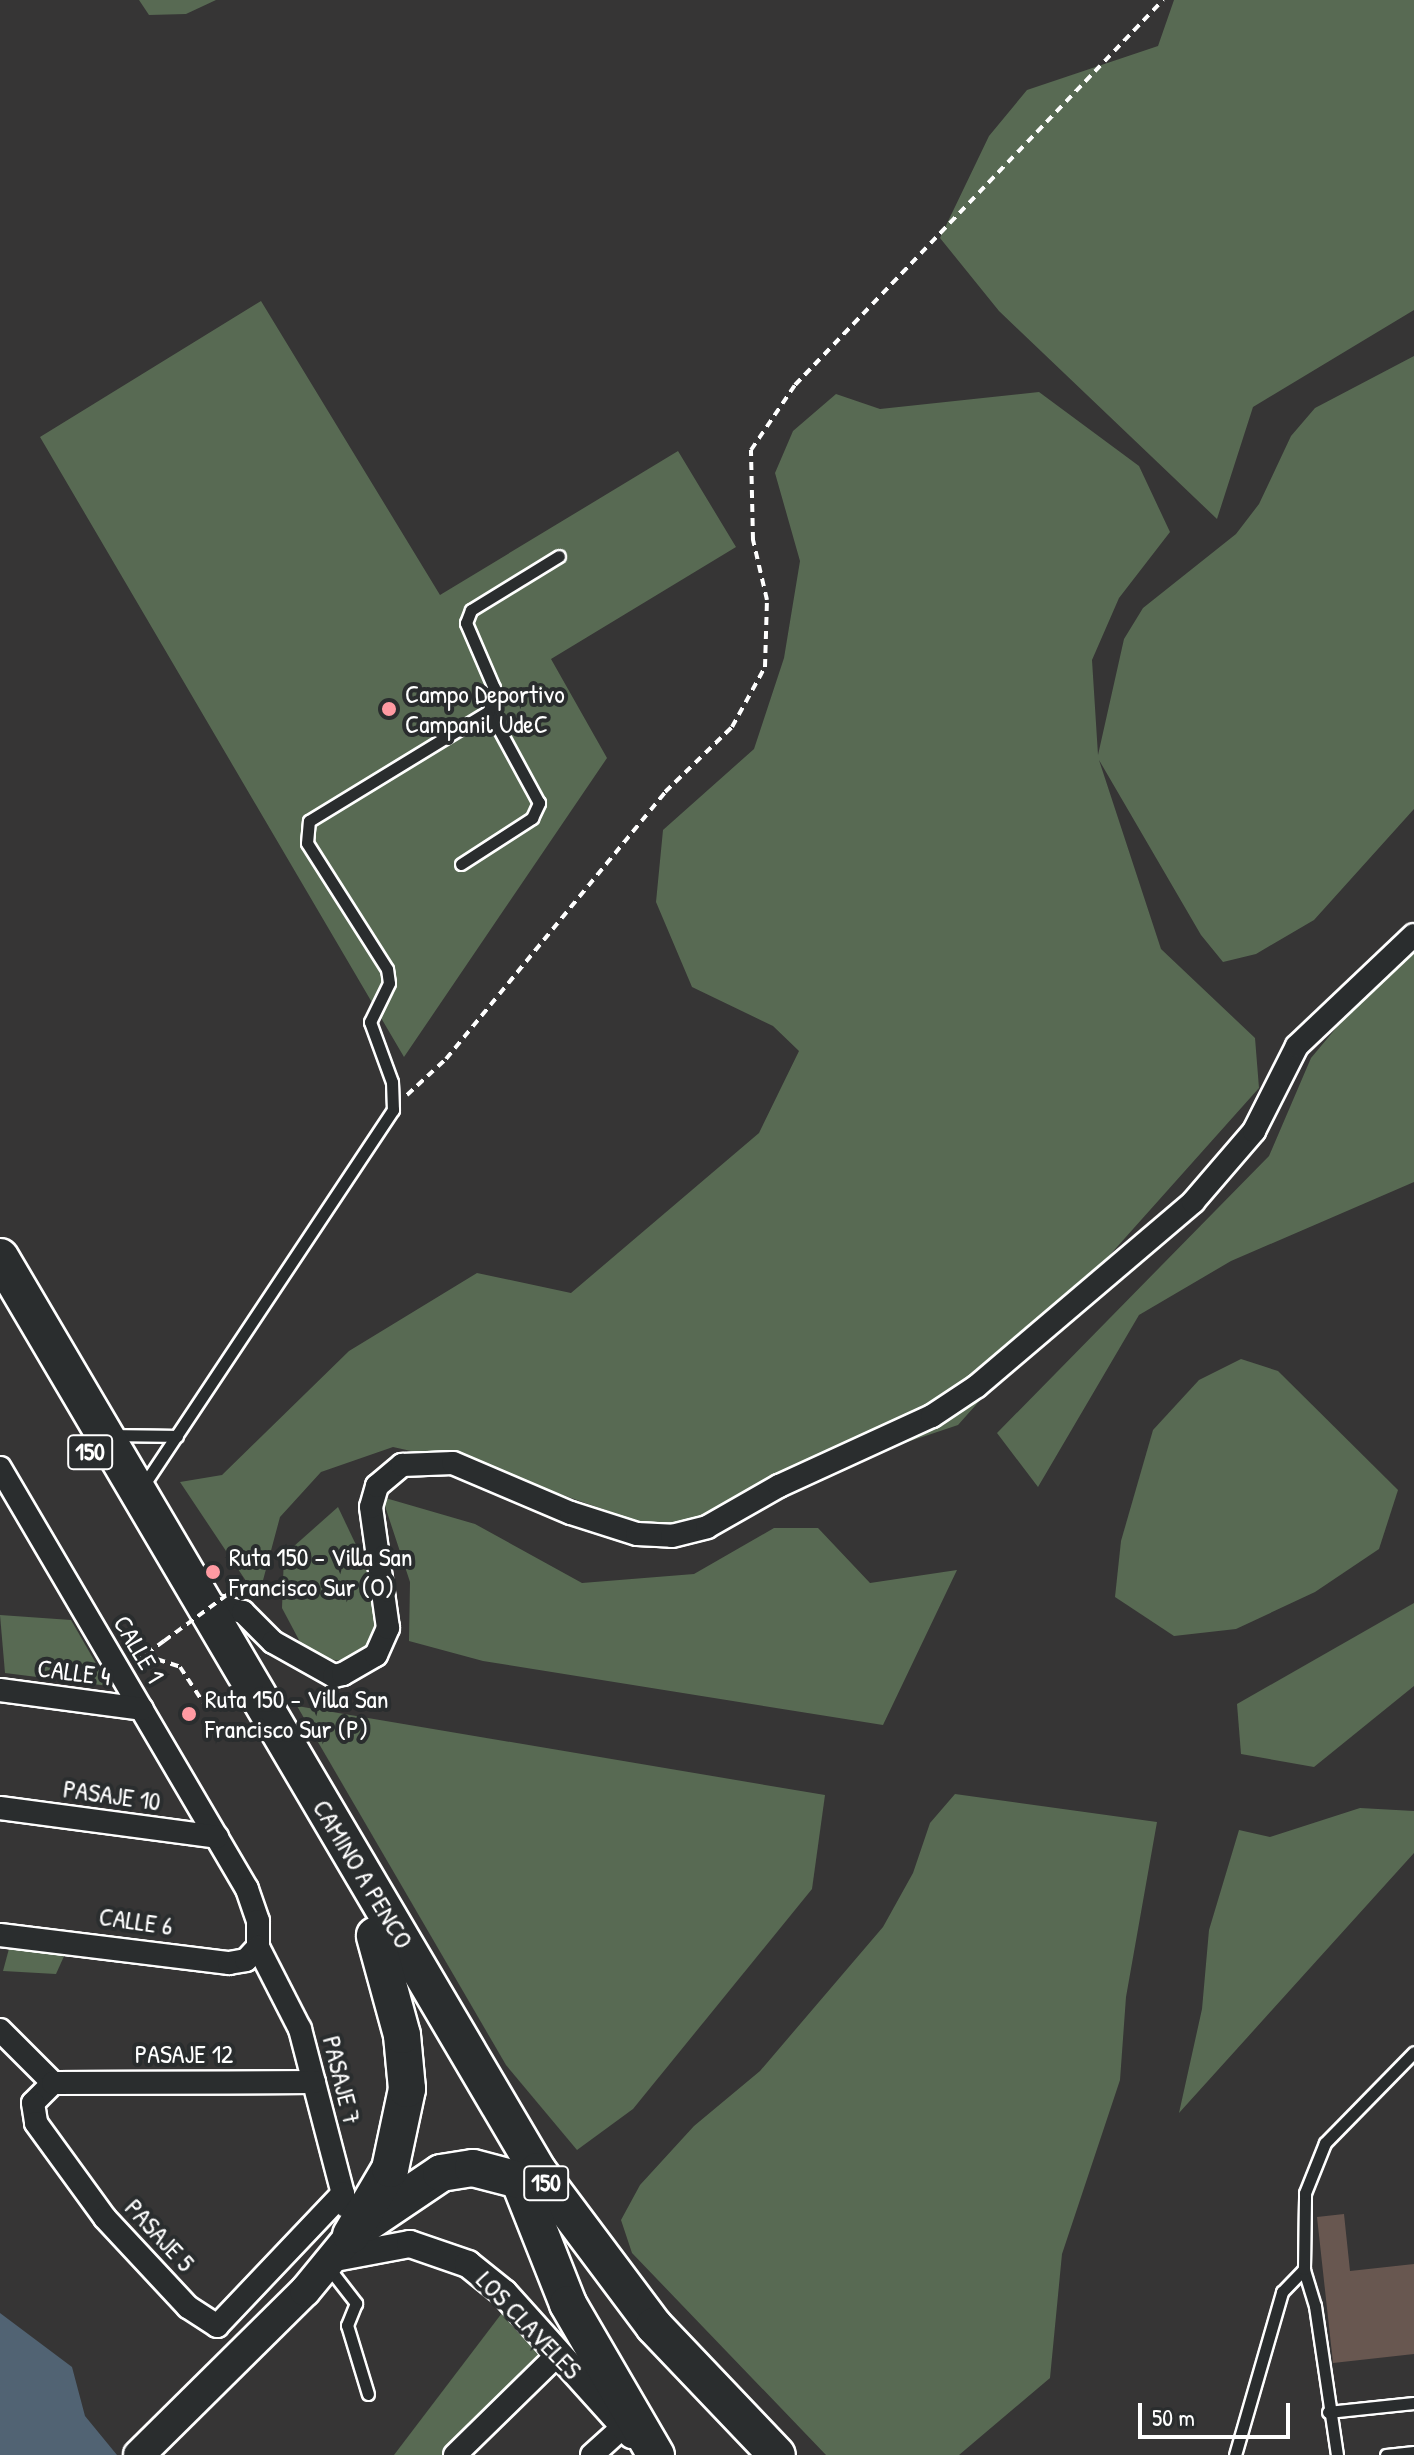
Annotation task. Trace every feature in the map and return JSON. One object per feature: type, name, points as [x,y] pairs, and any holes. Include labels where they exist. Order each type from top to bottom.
[{"type":"highway","name":"CAMINO A PENCO","points":[[0,1257],[138,1493],[217,1597],[569,2217],[654,2326],[777,2455]]},
{"type":"highway","name":"CAMINO A PENCO","points":[[0,1299],[519,2180],[608,2301],[749,2455]]},
{"type":"highway","points":[[338,2253],[390,2169],[407,2089],[402,2035],[375,1936]]},
{"type":"highway","points":[[338,2253],[441,2173],[473,2168],[519,2180],[568,2304],[656,2455]]},
{"type":"main road","points":[[139,2455],[305,2291],[338,2253]]},
{"type":"street","points":[[217,1597],[243,1612],[273,1642],[334,1676],[343,1674],[376,1655],[388,1628],[371,1507],[377,1486],[402,1465],[453,1463],[596,1521],[672,1536],[707,1527],[779,1486],[932,1416],[977,1386],[1193,1202],[1254,1131],[1297,1046],[1414,935]]},
{"type":"street","name":"CALLE 1","points":[[0,1468],[252,1899],[258,1947]]},
{"type":"street","name":"CALLE 4","points":[[0,1690],[142,1709]]},
{"type":"street","name":"PASAJE 10","points":[[0,1808],[217,1837]]},
{"type":"street","name":"CALLE 6","points":[[0,1935],[229,1963],[246,1960],[258,1947]]},
{"type":"street","name":"PASAJE 7","points":[[258,1947],[292,2007],[314,2082],[343,2193],[338,2253]]},
{"type":"street","points":[[0,2030],[53,2083]]},
{"type":"street","name":"PASAJE 12","points":[[53,2083],[314,2082]]},
{"type":"street","name":"PASAJE 5","points":[[53,2083],[33,2103],[36,2123],[105,2218],[188,2307],[217,2326],[343,2193]]},
{"type":"street","name":"LOS CLAVELES","points":[[338,2253],[393,2244],[455,2256],[504,2293],[648,2455]]},
{"type":"street","points":[[455,2455],[559,2353]]},
{"type":"street","points":[[592,2455],[624,2426]]},
{"type":"lane","points":[[461,864],[538,809],[536,787],[489,711],[494,688],[466,623],[471,610],[559,556]]},
{"type":"lane","points":[[138,1493],[387,1127],[393,1108],[392,1082],[370,1022],[389,983],[387,969],[307,843],[307,826],[316,813],[489,711]]},
{"type":"lane","points":[[104,1434],[177,1436]]},
{"type":"lane","points":[[1337,2455],[1328,2412],[1315,2306],[1304,2269],[1311,2170],[1325,2143],[1414,2052]]},
{"type":"lane","points":[[338,2253],[356,2303],[347,2325],[368,2394]]},
{"type":"lane","points":[[1235,2455],[1282,2292],[1304,2269]]},
{"type":"lane","points":[[1328,2412],[1414,2403]]},
{"type":"lane","points":[[1386,2455],[1414,2452]]},
{"type":"path","points":[[393,1108],[446,1059],[561,913],[739,715],[765,667],[767,600],[753,540],[751,450],[795,385],[1163,0]]},
{"type":"path","points":[[217,1597],[144,1655],[180,1667],[203,1702],[233,1695]]},
{"type":"green space","points":[[139,0],[216,0],[186,14],[149,15]]},
{"type":"green space","points":[[1174,0],[1414,0],[1414,310],[1253,407],[1217,519],[999,311],[940,238],[989,136],[1027,90],[1158,46]]},
{"type":"green space","name":"Campo Deportivo Campanil UdeC","points":[[261,301],[440,595],[678,451],[736,547],[551,659],[607,758],[404,1057],[40,437]]},
{"type":"green space","points":[[1414,356],[1414,809],[1314,920],[1256,954],[1223,962],[1201,935],[1099,760],[1161,949],[1255,1038],[1259,1088],[958,1425],[803,1477],[682,1537],[483,1467],[393,1447],[321,1472],[280,1517],[258,1599],[180,1482],[222,1475],[349,1351],[477,1273],[571,1293],[759,1133],[799,1051],[773,1026],[692,987],[656,902],[663,830],[754,749],[784,658],[800,561],[775,473],[793,431],[836,394],[880,409],[1039,392],[1139,466],[1170,532],[1119,598],[1092,660],[1098,755],[1124,639],[1143,608],[1236,534],[1259,504],[1291,436],[1315,408]]},
{"type":"green space","points":[[1414,935],[1414,1182],[1231,1261],[1139,1315],[1038,1487],[997,1433],[1269,1156],[1311,1058]]},
{"type":"green space","points":[[1241,1359],[1278,1371],[1398,1490],[1379,1549],[1315,1592],[1236,1629],[1174,1636],[1115,1597],[1121,1541],[1153,1430],[1199,1380]]},
{"type":"green space","points":[[382,1497],[475,1524],[582,1583],[694,1574],[774,1528],[818,1528],[870,1583],[957,1570],[883,1725],[483,1661],[409,1641],[410,1582]]},
{"type":"green space","points":[[338,1507],[385,1606],[372,1664],[308,1657],[282,1608],[284,1555]]},
{"type":"green space","points":[[1414,1603],[1414,1686],[1314,1767],[1241,1754],[1237,1704]]},
{"type":"green space","points":[[0,1615],[71,1620],[109,1686],[5,1673]]},
{"type":"green space","points":[[297,1706],[825,1795],[812,1889],[633,2109],[577,2150],[506,2065]]},
{"type":"green space","points":[[955,1794],[1157,1822],[1126,1997],[1120,2080],[1062,2254],[1050,2378],[959,2455],[826,2455],[632,2253],[621,2220],[640,2185],[694,2126],[760,2071],[883,1927],[913,1873],[930,1823]]},
{"type":"green space","points":[[1360,1808],[1414,1811],[1414,1853],[1179,2113],[1202,2009],[1209,1930],[1239,1830],[1270,1837]]},
{"type":"green space","points":[[10,1945],[65,1954],[56,1974],[3,1971]]},
{"type":"green space","points":[[505,2309],[545,2353],[443,2455],[394,2455]]},
{"type":"water","points":[[0,2313],[72,2367],[85,2416],[117,2455],[0,2455]]},
{"type":"building","points":[[1344,2214],[1350,2271],[1414,2264],[1414,2354],[1333,2363],[1317,2217]]},
{"type":"place","name":"Campo Deportivo Campanil UdeC","points":[[389,709]]},
{"type":"place","name":"Ruta 150 - Villa San Francisco Sur (O)","points":[[213,1572]]},
{"type":"place","name":"Ruta 150 - Villa San Francisco Sur (P)","points":[[189,1714]]}]
